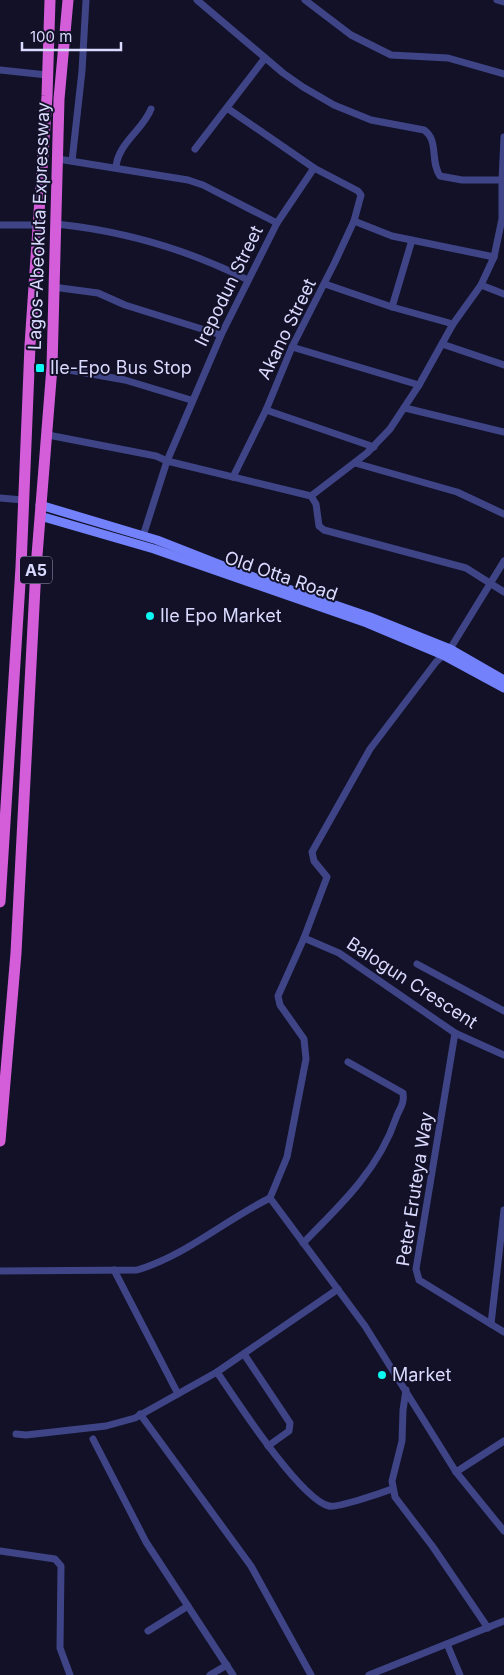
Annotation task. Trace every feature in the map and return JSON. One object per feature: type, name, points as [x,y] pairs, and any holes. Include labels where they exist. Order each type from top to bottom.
[{"type":"highway","name":"Lagos-Abeokuta Expressway","points":[[0,902],[21,567],[23,500],[47,96],[50,0]]},
{"type":"highway","name":"Lagos-Abeokuta Expressway","points":[[0,1141],[16,952],[40,510],[48,435],[52,367],[59,99],[68,0]]},
{"type":"highway","points":[[47,96],[59,99]]},
{"type":"main road","points":[[40,510],[143,536],[236,572],[370,617],[446,652]]},
{"type":"main road","name":"Old Otta Road","points":[[40,510],[367,623],[446,652],[504,680]]},
{"type":"main road","name":"Old Otta Road","points":[[446,652],[504,688]]},
{"type":"street","points":[[72,161],[82,71],[86,0]]},
{"type":"street","points":[[305,0],[351,35],[391,55],[448,58],[504,74]]},
{"type":"street","points":[[497,0],[504,2]]},
{"type":"street","points":[[200,1],[265,58],[303,87],[334,105],[370,120],[424,130],[431,138],[434,163],[440,176],[462,180],[502,180]]},
{"type":"street","points":[[195,149],[265,58]]},
{"type":"street","points":[[0,70],[47,75]]},
{"type":"street","points":[[116,168],[120,153],[146,120],[151,108]]},
{"type":"street","points":[[227,108],[314,168]]},
{"type":"street","points":[[311,496],[355,463],[390,430],[419,386],[453,324],[481,285],[494,257],[503,219],[504,137]]},
{"type":"street","points":[[58,159],[172,176],[203,185],[277,223]]},
{"type":"street","name":"Akano Street","points":[[232,477],[266,410],[292,347],[325,284],[354,221],[361,195],[360,192],[314,168]]},
{"type":"street","name":"Irepodun Street","points":[[143,536],[167,461],[191,400],[277,223],[314,168]]},
{"type":"street","points":[[354,221],[412,240],[494,257]]},
{"type":"street","points":[[56,224],[109,232],[155,242],[196,255],[248,280]]},
{"type":"street","points":[[0,225],[39,225]]},
{"type":"street","points":[[392,307],[412,240]]},
{"type":"street","points":[[325,284],[392,307],[453,324]]},
{"type":"street","points":[[481,285],[504,294]]},
{"type":"street","points":[[53,288],[98,293],[125,305],[221,336]]},
{"type":"street","points":[[442,344],[504,365]]},
{"type":"street","points":[[292,347],[419,386]]},
{"type":"street","points":[[52,367],[125,380],[191,400]]},
{"type":"street","points":[[405,408],[504,432]]},
{"type":"street","points":[[266,410],[374,447]]},
{"type":"street","points":[[48,435],[124,448],[156,456],[167,461],[311,496],[316,504],[319,526],[324,530],[441,560],[477,573],[504,592]]},
{"type":"street","points":[[355,463],[457,492],[504,514]]},
{"type":"street","points":[[0,498],[23,500]]},
{"type":"street","points":[[0,1271],[137,1270],[152,1266],[270,1198],[287,1157],[306,1059],[304,1039],[280,1005],[278,996],[304,938],[327,877],[314,861],[312,852],[370,748],[446,652],[504,561]]},
{"type":"street","name":"Balogun Crescent","points":[[304,938],[359,964],[455,1032],[504,1055]]},
{"type":"street","points":[[417,964],[504,1011]]},
{"type":"street","name":"Peter Eruteya Way","points":[[455,1032],[416,1269],[419,1280],[504,1332]]},
{"type":"street","points":[[303,1243],[342,1204],[366,1174],[388,1141],[402,1107],[403,1094],[348,1062]]},
{"type":"street","points":[[270,1198],[338,1289],[406,1390],[456,1472],[504,1531]]},
{"type":"street","points":[[491,1324],[504,1210]]},
{"type":"street","points":[[114,1270],[178,1394]]},
{"type":"street","points":[[16,1434],[26,1435],[106,1426],[140,1414],[217,1372],[338,1289]]},
{"type":"street","points":[[244,1354],[290,1423],[289,1431],[268,1446]]},
{"type":"street","points":[[217,1372],[268,1446],[316,1501],[332,1507],[392,1489]]},
{"type":"street","points":[[406,1390],[402,1441],[392,1489],[395,1497],[433,1546],[488,1628]]},
{"type":"street","points":[[140,1414],[251,1566],[311,1675]]},
{"type":"street","points":[[93,1439],[146,1542],[233,1675]]},
{"type":"street","points":[[456,1472],[504,1441]]},
{"type":"street","points":[[0,1551],[55,1559],[61,1566],[60,1648],[70,1675]]},
{"type":"street","points":[[148,1631],[188,1606]]},
{"type":"street","points":[[369,1675],[504,1621]]},
{"type":"street","points":[[447,1644],[460,1675]]},
{"type":"street","points":[[210,1675],[227,1666]]},
{"type":"place","name":"Ile-Epo Bus Stop","points":[[40,368]]},
{"type":"place","name":"Ile Epo Market","points":[[150,616]]},
{"type":"place","name":"Market","points":[[382,1375]]}]
